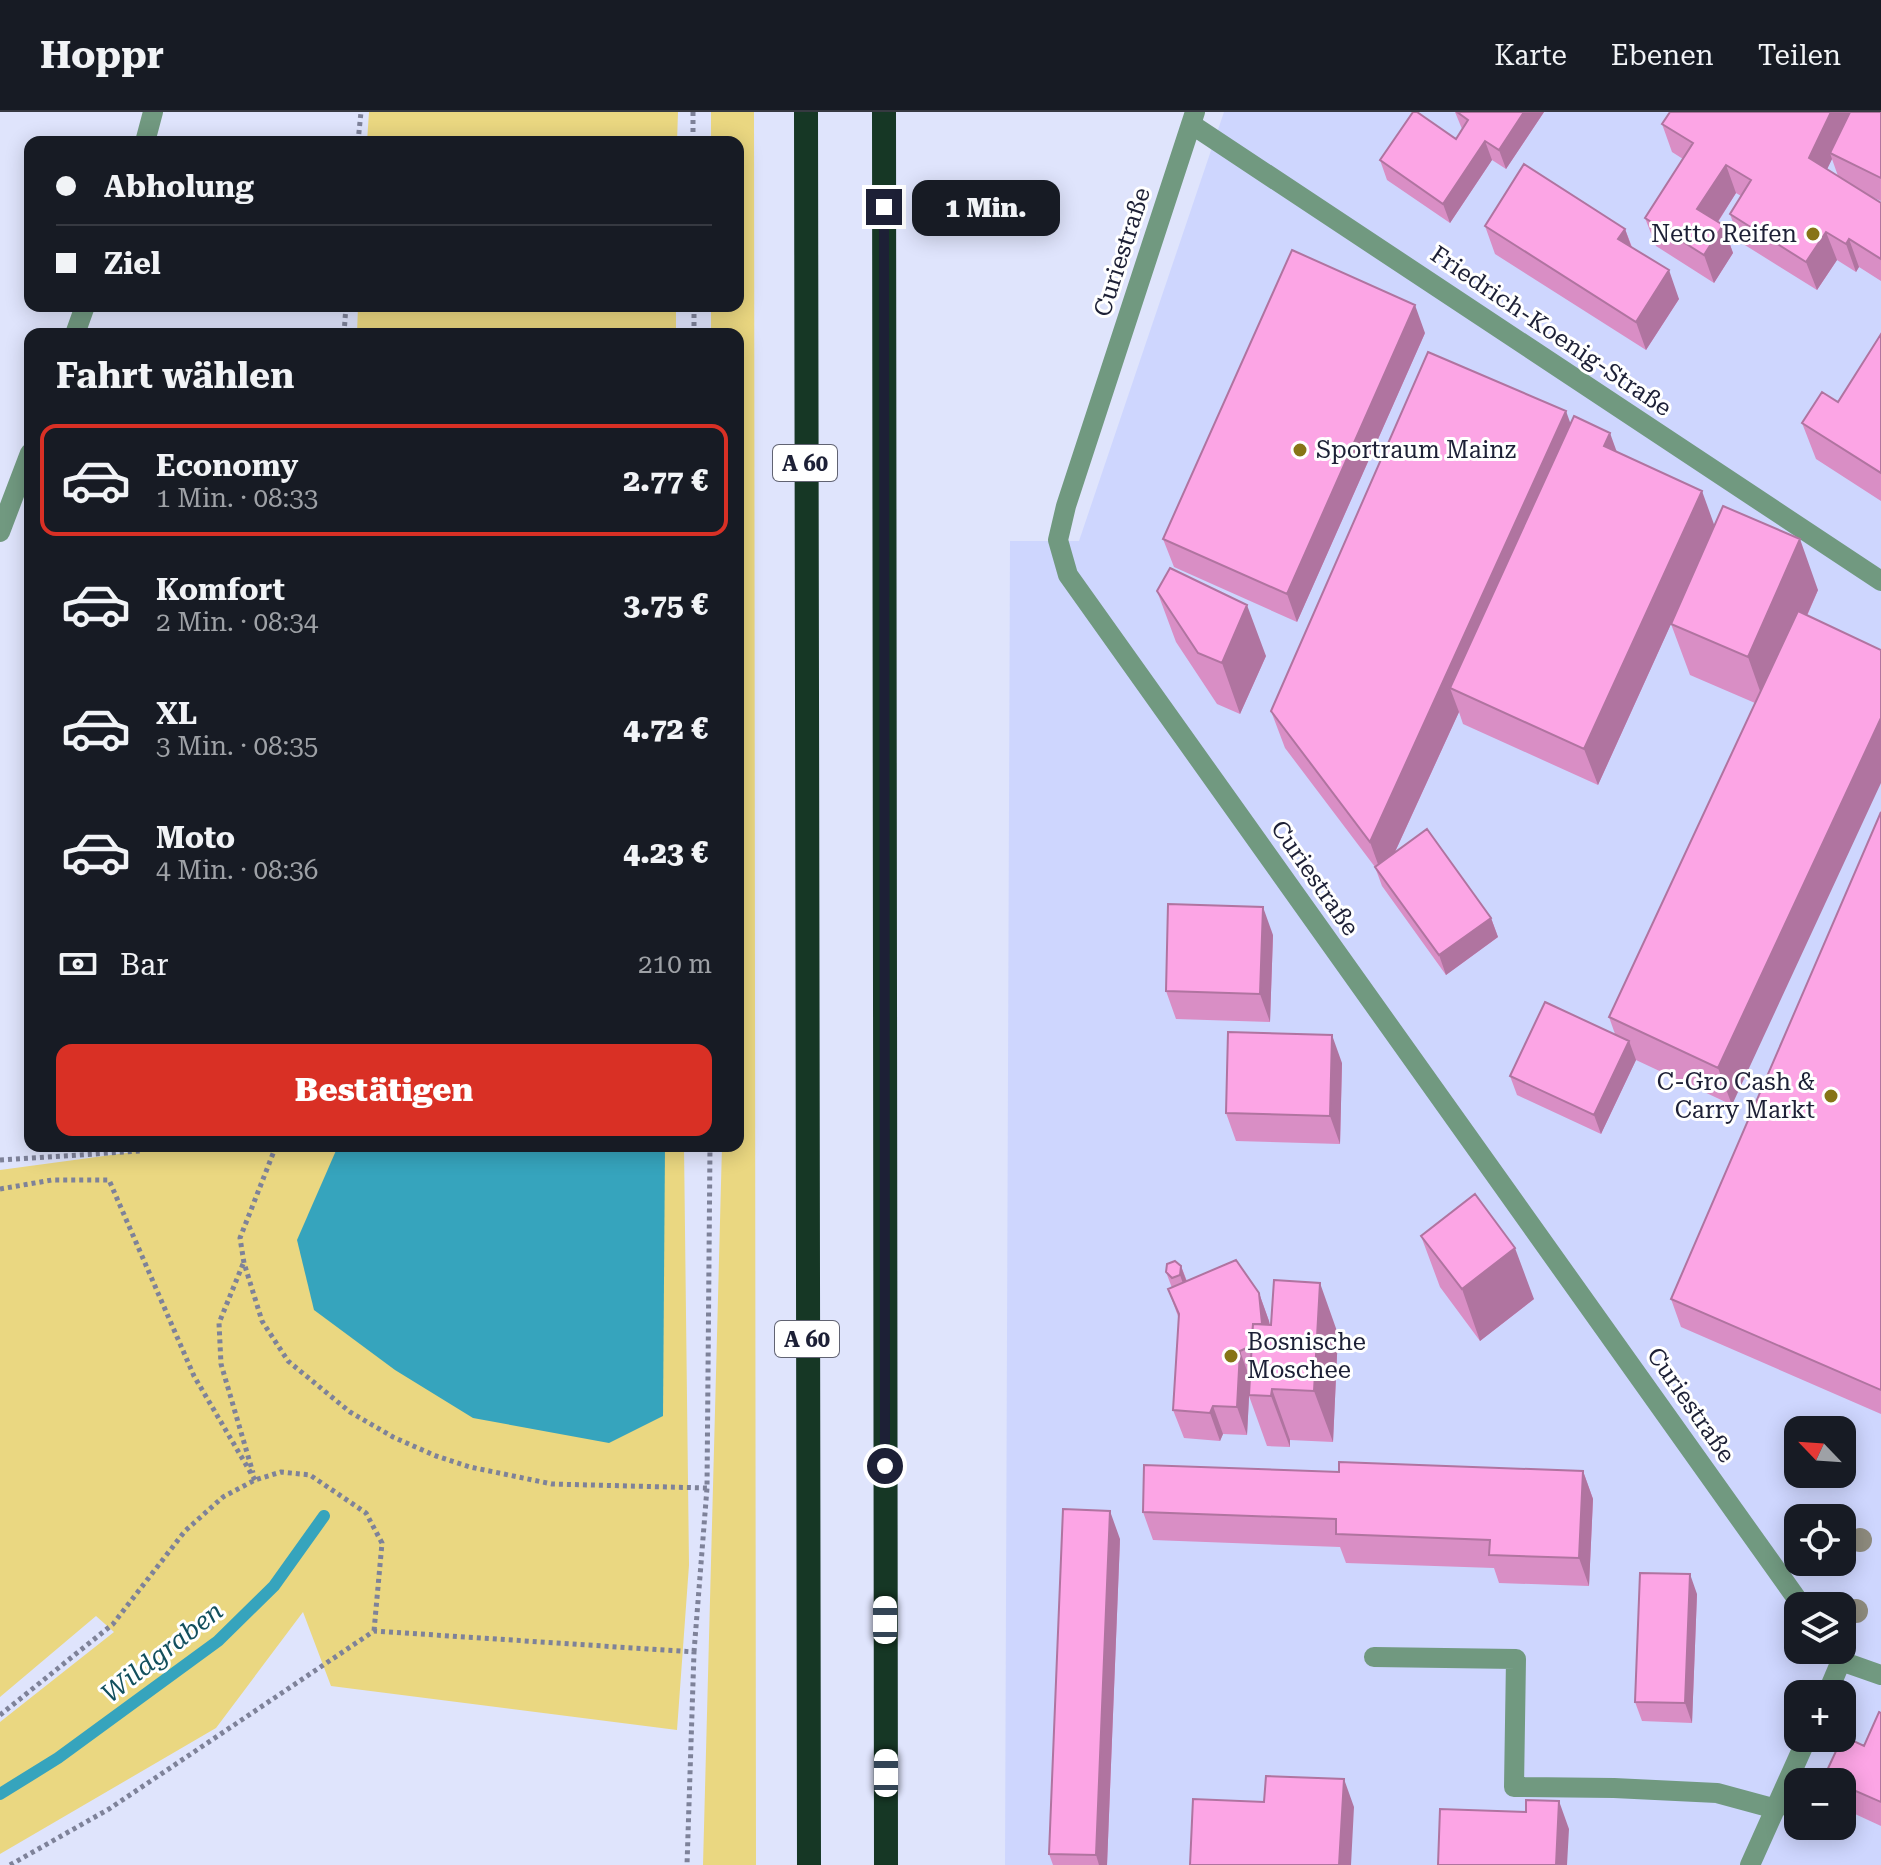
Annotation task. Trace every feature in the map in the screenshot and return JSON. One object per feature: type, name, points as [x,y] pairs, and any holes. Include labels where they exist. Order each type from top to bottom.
[{"type":"highway","name":"A 60","points":[[806,112],[809,1865]]},
{"type":"highway","points":[[884,112],[886,1865]]},
{"type":"street","points":[[147,136],[153,112]]},
{"type":"street","name":"Friedrich-Koenig-Straße","points":[[1193,118],[1881,581]]},
{"type":"street","name":"Curiestraße","points":[[1193,118],[1066,506],[1058,540],[1068,575],[1792,1592]]},
{"type":"street","points":[[0,532],[24,469]]},
{"type":"street","points":[[1374,1657],[1516,1659],[1514,1787],[1717,1793],[1776,1809]]},
{"type":"street","points":[[1856,1664],[1881,1675]]},
{"type":"street","points":[[1750,1865],[1801,1752]]},
{"type":"path","points":[[359,136],[361,112]]},
{"type":"path","points":[[693,112],[693,136]]},
{"type":"path","points":[[0,1160],[125,1152]]},
{"type":"path","points":[[274,1152],[240,1238],[244,1263],[262,1321],[288,1361],[350,1412],[393,1437],[470,1467],[552,1484],[707,1488]]},
{"type":"path","points":[[687,1865],[694,1652],[707,1488],[710,1152]]},
{"type":"path","points":[[0,1189],[52,1180],[109,1180],[194,1376],[255,1480]]},
{"type":"path","points":[[244,1263],[219,1323],[221,1364],[255,1480]]},
{"type":"path","points":[[0,1715],[113,1624],[185,1531],[223,1497],[255,1480],[281,1472],[310,1475],[366,1513],[382,1543],[374,1631]]},
{"type":"path","points":[[10,1865],[109,1809],[374,1631],[694,1652]]},
{"type":"shaded area","points":[[369,112],[678,112],[677,136],[367,136]]},
{"type":"shaded area","points":[[711,112],[754,112],[756,1865],[703,1865],[722,1152],[744,1152],[744,328],[711,328],[711,312],[744,312],[744,136],[711,136]]},
{"type":"shaded area","points":[[1224,112],[1881,112],[1881,1865],[1005,1865],[1010,541],[1079,541]]},
{"type":"shaded area","points":[[358,312],[676,312],[676,328],[357,328]]},
{"type":"shaded area","points":[[134,1152],[684,1152],[689,1565],[677,1730],[331,1686],[303,1612],[216,1728],[0,1854],[0,1722],[114,1632],[96,1616],[0,1697],[0,1170]]},
{"type":"shaded area","points":[[335,1152],[665,1152],[663,1416],[609,1443],[473,1418],[395,1370],[314,1310],[297,1240]]},
{"type":"building","points":[[1413,112],[1456,139],[1468,120],[1457,112],[1524,112],[1499,150],[1485,141],[1443,204],[1380,160]]},
{"type":"building","points":[[1670,112],[1831,112],[1809,158],[1881,203],[1881,259],[1849,239],[1846,244],[1826,232],[1806,262],[1730,214],[1751,180],[1726,165],[1697,209],[1723,225],[1704,255],[1645,218],[1693,143],[1662,124]]},
{"type":"building","points":[[1850,112],[1881,112],[1881,178],[1830,153]]},
{"type":"building","points":[[1524,164],[1625,229],[1618,239],[1669,270],[1636,322],[1485,226]]},
{"type":"building","name":"Sportraum Mainz","points":[[1292,250],[1415,305],[1287,594],[1163,539]]},
{"type":"building","points":[[1881,334],[1881,473],[1802,423],[1822,392],[1838,402]]},
{"type":"building","points":[[1428,352],[1566,411],[1370,842],[1271,711]]},
{"type":"building","points":[[1574,416],[1610,433],[1604,446],[1702,491],[1584,749],[1450,688]]},
{"type":"building","points":[[1723,506],[1800,539],[1748,657],[1671,624]]},
{"type":"building","points":[[1170,568],[1247,605],[1222,663],[1198,653],[1157,591]]},
{"type":"building","points":[[1798,611],[1881,650],[1881,718],[1718,1068],[1609,1017]]},
{"type":"building","name":"C-Gro Cash & Carry Markt","points":[[1881,812],[1881,1390],[1671,1299]]},
{"type":"building","points":[[1427,829],[1491,918],[1439,955],[1375,867]]},
{"type":"building","points":[[1168,904],[1263,907],[1260,994],[1166,991]]},
{"type":"building","points":[[1545,1002],[1629,1041],[1594,1115],[1510,1076]]},
{"type":"building","points":[[1228,1032],[1332,1035],[1330,1116],[1226,1113]]},
{"type":"building","points":[[1475,1194],[1515,1248],[1462,1289],[1421,1236]]},
{"type":"building","name":"Bosnische Moschee","points":[[1236,1260],[1259,1293],[1262,1324],[1253,1324],[1251,1346],[1240,1351],[1237,1407],[1213,1406],[1210,1413],[1173,1410],[1179,1314],[1168,1289]]},
{"type":"building","points":[[1175,1261],[1181,1266],[1180,1275],[1172,1278],[1166,1272],[1167,1264]]},
{"type":"building","points":[[1274,1280],[1320,1283],[1314,1391],[1272,1389],[1271,1396],[1249,1395],[1253,1324],[1271,1325]]},
{"type":"building","points":[[1339,1462],[1583,1471],[1579,1558],[1489,1555],[1490,1540],[1336,1534],[1336,1519],[1143,1512],[1144,1465],[1339,1472]]},
{"type":"building","points":[[1063,1509],[1110,1511],[1096,1855],[1049,1854]]},
{"type":"building","points":[[1640,1573],[1690,1574],[1685,1703],[1635,1702]]},
{"type":"building","points":[[1879,1712],[1881,1802],[1856,1791],[1856,1768],[1828,1768],[1836,1752],[1856,1752],[1856,1742],[1864,1746]]},
{"type":"building","points":[[1266,1776],[1344,1779],[1339,1865],[1190,1865],[1193,1799],[1264,1802]]},
{"type":"building","points":[[1526,1800],[1559,1801],[1556,1865],[1438,1865],[1440,1809],[1526,1812]]},
{"type":"waterway","name":"Wildgraben","points":[[0,1794],[58,1758],[218,1641],[274,1586],[324,1516]]},
{"type":"place","name":"Netto Reifen","points":[[1813,234]]},
{"type":"place","name":"Sportraum Mainz","points":[[1300,450]]},
{"type":"place","name":"C-Gro Cash & Carry Markt","points":[[1831,1096]]},
{"type":"place","name":"Bosnische Moschee","points":[[1231,1356]]},
{"type":"route","points":[[884,207],[885,1466]]}]
